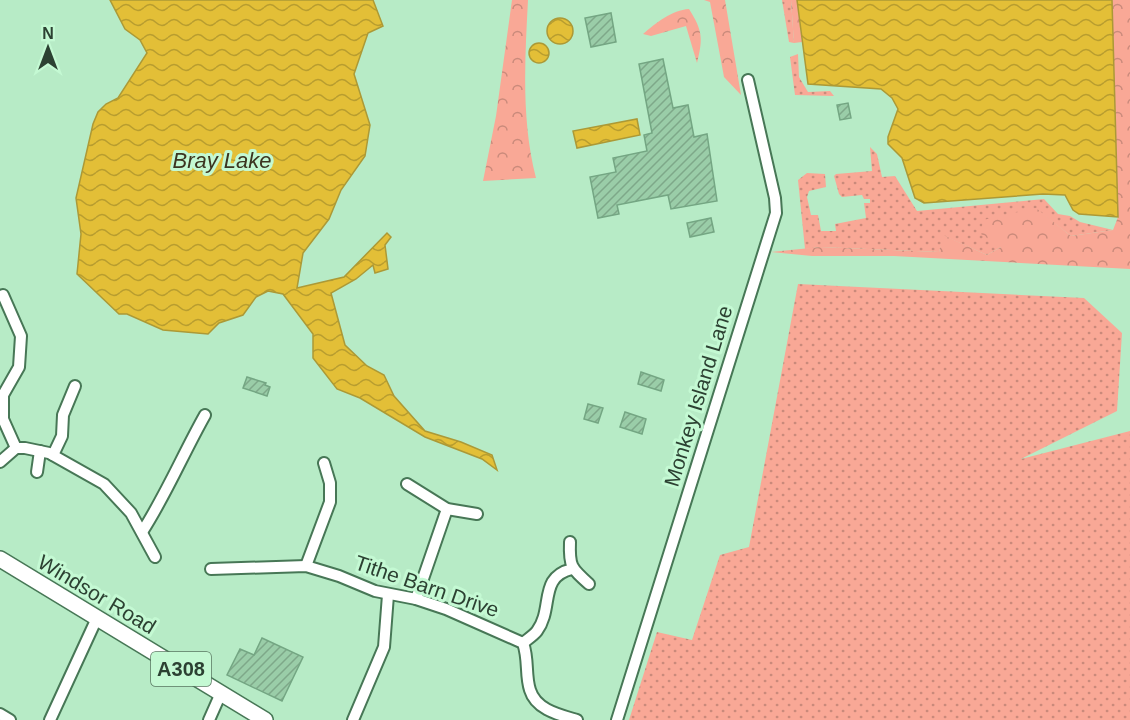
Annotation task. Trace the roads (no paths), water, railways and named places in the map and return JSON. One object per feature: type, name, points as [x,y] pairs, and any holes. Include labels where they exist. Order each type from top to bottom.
[{"type":"main road","name":"Windsor Road","points":[[0,560],[265,720]]},
{"type":"street","name":"Monkey Island Lane","points":[[617,720],[776,213],[775,198],[748,80]]},
{"type":"street","points":[[3,295],[21,336],[19,367],[2,395],[3,419],[16,448]]},
{"type":"street","points":[[53,455],[62,436],[63,415],[75,386]]},
{"type":"street","points":[[142,532],[159,506],[178,464],[205,415]]},
{"type":"street","points":[[0,462],[16,448],[40,451],[53,455],[104,484],[131,513],[155,556]]},
{"type":"street","points":[[37,472],[40,451]]},
{"type":"street","points":[[306,566],[330,502],[330,483],[324,463]]},
{"type":"street","points":[[407,483],[447,509],[477,514]]},
{"type":"street","points":[[416,599],[447,509]]},
{"type":"street","points":[[570,542],[572,569],[589,584]]},
{"type":"street","name":"Tithe Barn Drive","points":[[211,569],[306,566],[388,595],[416,599],[476,621],[523,643]]},
{"type":"street","points":[[572,569],[560,572],[552,582],[543,619],[537,632],[523,643],[527,656],[530,692],[544,708],[576,720]]},
{"type":"street","points":[[353,720],[384,648],[388,595]]},
{"type":"street","points":[[50,720],[97,618]]},
{"type":"street","points":[[209,720],[221,693]]},
{"type":"street","points":[[0,714],[10,720]]},
{"type":"water","name":"Bray Lake","points":[[110,0],[373,0],[383,26],[368,33],[354,74],[370,125],[365,156],[341,190],[329,219],[303,253],[297,288],[344,277],[387,233],[391,237],[385,245],[388,269],[375,273],[373,265],[356,279],[331,293],[345,345],[367,366],[384,375],[394,396],[425,431],[492,455],[497,470],[482,459],[425,437],[360,398],[337,389],[313,358],[313,334],[283,294],[268,291],[256,297],[243,315],[219,323],[208,334],[163,330],[127,314],[119,314],[77,274],[81,234],[76,198],[93,124],[98,112],[106,104],[118,98],[147,53],[140,40],[125,29]]},
{"type":"water","points":[[797,0],[1112,0],[1118,217],[1079,214],[1073,210],[1065,195],[1043,194],[924,203],[915,198],[902,158],[888,144],[888,137],[898,109],[892,98],[881,89],[808,84]]},
{"type":"water","points":[[560,18],[569,22],[573,31],[569,40],[560,44],[551,40],[547,31],[551,22]]},
{"type":"water","points":[[539,43],[546,46],[549,53],[546,60],[539,63],[532,60],[529,53],[532,46]]},
{"type":"water","points":[[637,119],[640,135],[577,148],[573,131]]}]
